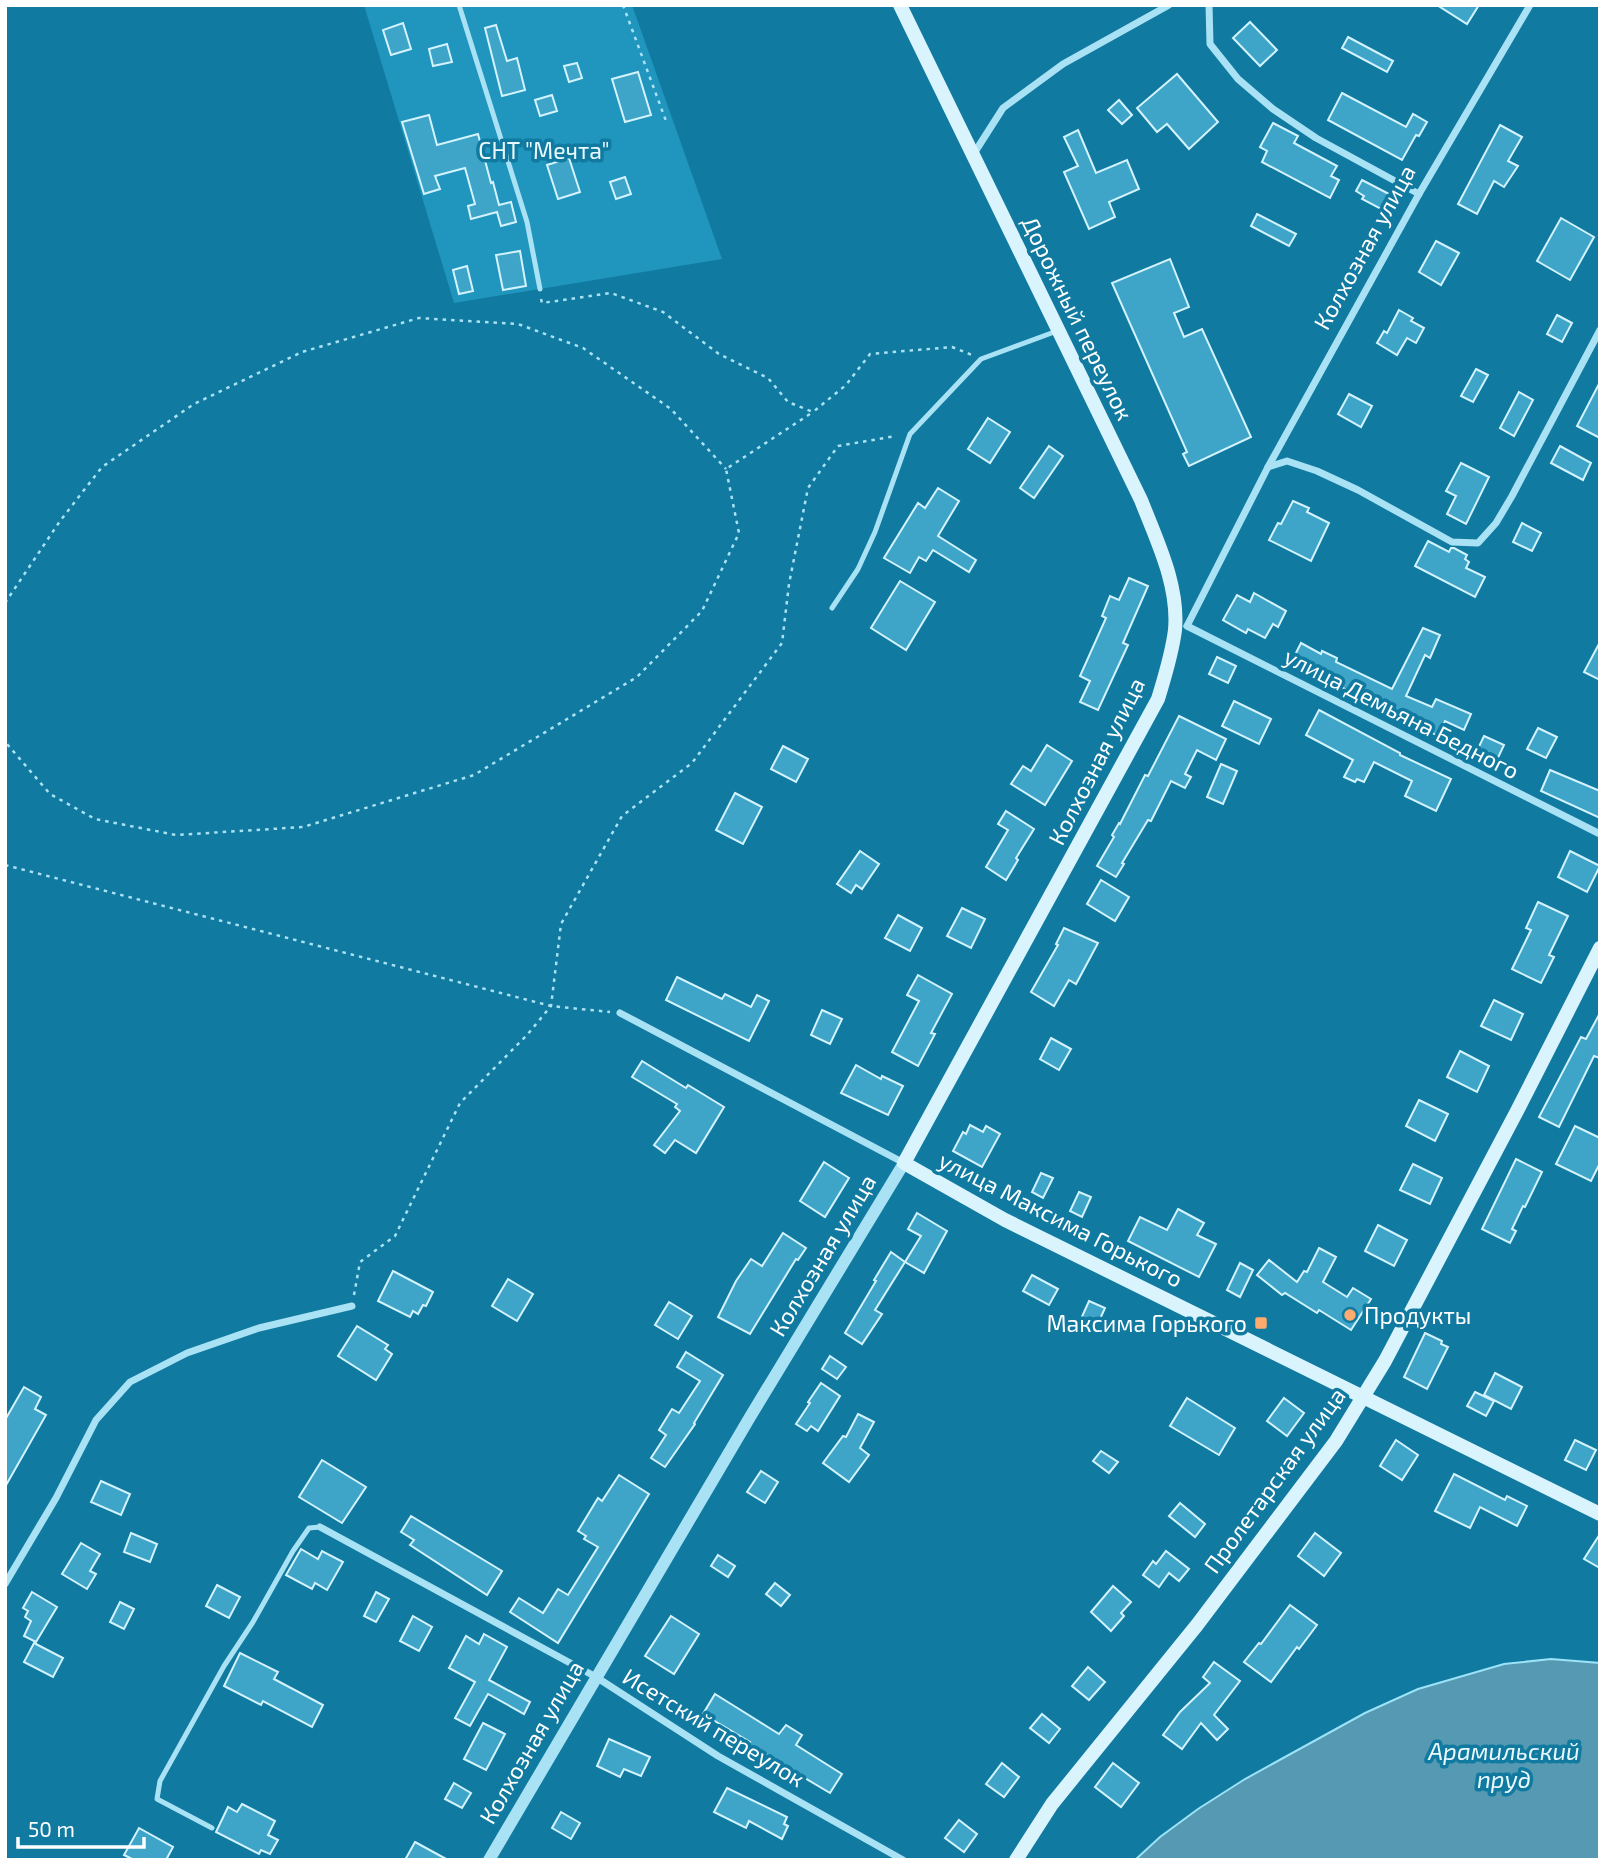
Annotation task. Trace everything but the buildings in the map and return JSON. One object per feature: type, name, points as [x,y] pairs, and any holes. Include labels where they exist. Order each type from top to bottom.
[{"type":"main road","name":"Дорожный переулок","points":[[900,5],[1141,500],[1165,561],[1181,627],[1170,661]]},
{"type":"main road","name":"Колхозная улица","points":[[904,1163],[1138,738],[1158,699],[1170,661]]},
{"type":"main road","name":"Пролетарская улица","points":[[1016,1860],[1052,1804],[1196,1625],[1336,1441],[1385,1361],[1600,948]]},
{"type":"main road","name":"улица Максима Горького","points":[[904,1163],[1017,1225],[1600,1514]]},
{"type":"street","points":[[972,156],[1003,108],[1063,64],[1169,5]]},
{"type":"street","points":[[1209,5],[1210,44],[1238,79],[1273,109],[1316,138],[1419,194]]},
{"type":"street","name":"Колхозная улица","points":[[1181,627],[1419,194],[1530,5]]},
{"type":"street","points":[[1268,467],[1287,461],[1317,471],[1358,490],[1452,542],[1478,543],[1496,523],[1512,496],[1600,330]]},
{"type":"street","name":"улица Демьяна Бедного","points":[[1181,627],[1600,834]]},
{"type":"street","name":"улица Максима Горького","points":[[620,1013],[904,1163]]},
{"type":"street","name":"Колхозная улица","points":[[489,1860],[750,1417],[904,1163]]},
{"type":"street","points":[[5,1584],[56,1498],[96,1420],[130,1382],[187,1353],[259,1328],[352,1306]]},
{"type":"street","name":"Исетский переулок","points":[[320,1527],[596,1677],[718,1756],[903,1860]]},
{"type":"lane","points":[[459,5],[527,222],[540,289]]},
{"type":"lane","points":[[832,608],[858,569],[875,532],[910,434],[981,359],[1060,330]]},
{"type":"lane","points":[[212,1828],[157,1799],[160,1781],[223,1666],[253,1622],[292,1551],[309,1528],[320,1527]]},
{"type":"path","points":[[623,5],[666,121]]},
{"type":"path","points":[[540,289],[542,303],[611,293],[663,312],[719,354],[768,378],[788,402],[813,412]]},
{"type":"path","points":[[5,603],[60,521],[102,467],[194,404],[302,352],[419,318],[518,324],[583,348],[671,409],[726,469],[739,533],[702,611],[637,677],[474,775],[303,827],[176,835],[95,819],[50,794],[8,744],[5,736]]},
{"type":"path","points":[[726,469],[813,412],[846,385],[870,354],[952,346],[981,359]]},
{"type":"path","points":[[352,1306],[360,1262],[395,1236],[460,1103],[527,1035],[551,1006],[561,924],[622,816],[692,763],[782,643],[789,584],[808,488],[838,446],[910,434]]},
{"type":"path","points":[[5,865],[551,1006],[620,1013]]},
{"type":"green space","name":"СНТ \"Мечта\"","points":[[364,5],[632,5],[722,259],[454,303]]},
{"type":"water","name":"Арамильский пруд","points":[[1551,1659],[1600,1663],[1600,1860],[1135,1860],[1160,1837],[1198,1809],[1245,1779],[1365,1713],[1418,1689],[1504,1664]]},
{"type":"place","name":"Продукты","points":[[1350,1315]]},
{"type":"place","name":"Максима Горького","points":[[1261,1323]]}]
